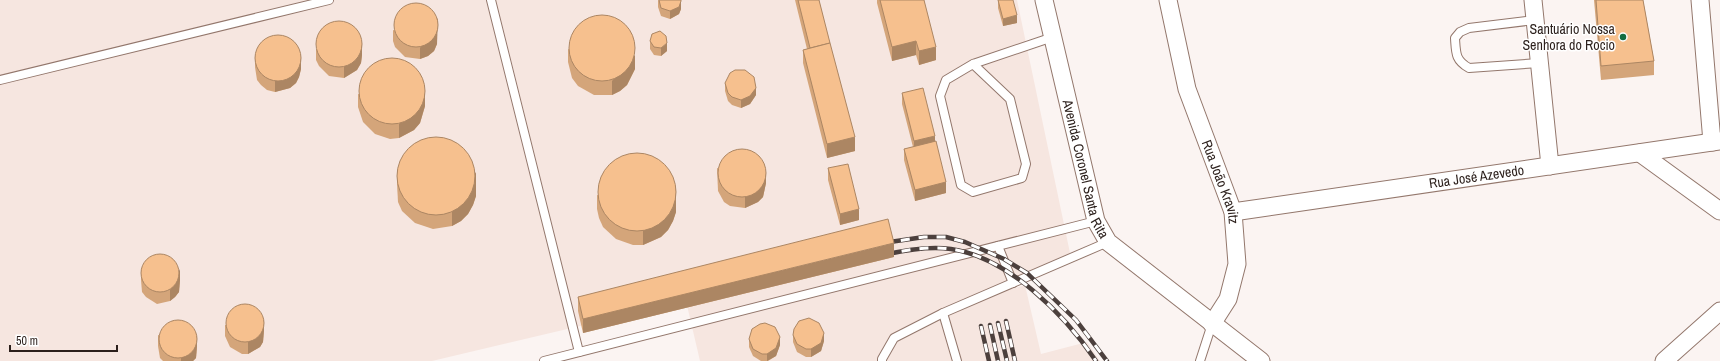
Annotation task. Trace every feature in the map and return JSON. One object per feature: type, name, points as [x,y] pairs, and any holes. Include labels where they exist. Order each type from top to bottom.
[{"type":"street","name":"Avenida Coronel Santa Rita","points":[[1044,0],[1096,221],[1108,242],[1260,361]]},
{"type":"street","name":"Rua João Kravitz","points":[[1168,0],[1187,89],[1233,212],[1237,264],[1228,299],[1212,324]]},
{"type":"street","points":[[1533,0],[1550,166]]},
{"type":"street","points":[[1700,0],[1716,141]]},
{"type":"street","name":"Rua José Azevedo","points":[[1233,212],[1716,141]]},
{"type":"street","points":[[1640,153],[1720,211]]},
{"type":"street","points":[[1664,361],[1720,311]]},
{"type":"lane","points":[[0,80],[329,0]]},
{"type":"lane","points":[[491,0],[579,352]]},
{"type":"lane","points":[[1535,20],[1469,28],[1460,32],[1455,38],[1460,63],[1469,68],[1539,63]]},
{"type":"lane","points":[[973,64],[1010,99],[1026,164],[1022,178],[973,192],[961,185],[940,96],[946,80],[973,64],[1053,37]]},
{"type":"lane","points":[[544,361],[1096,221]]},
{"type":"lane","points":[[882,361],[882,358],[894,338],[942,313],[1108,242]]},
{"type":"lane","points":[[998,246],[1013,283]]},
{"type":"lane","points":[[942,313],[957,361]]},
{"type":"lane","name":"Rua João Kravitz","points":[[1200,361],[1212,324]]},
{"type":"shaded area","points":[[0,0],[1017,0],[1070,253],[984,292],[985,297],[1025,285],[1041,354],[1087,342],[1100,361],[700,361],[686,301],[432,361],[0,361]]},
{"type":"building","points":[[659,0],[681,1],[679,7],[670,11],[661,8]]},
{"type":"building","points":[[798,0],[819,0],[830,43],[810,48]]},
{"type":"building","points":[[880,0],[924,0],[936,47],[919,51],[916,41],[892,47]]},
{"type":"building","points":[[998,0],[1013,0],[1017,15],[1003,19]]},
{"type":"building","name":"Santuário Nossa Senhora do Rocio","points":[[1596,0],[1643,0],[1654,61],[1601,66]]},
{"type":"building","points":[[412,3],[420,3],[425,4],[432,9],[437,16],[437,34],[432,41],[425,46],[412,47],[404,44],[397,37],[394,29],[394,21],[397,13],[404,6]]},
{"type":"building","points":[[602,15],[615,17],[630,30],[633,35],[635,48],[633,61],[620,76],[615,79],[602,81],[589,79],[574,66],[571,61],[569,48],[571,35],[584,20],[589,17]]},
{"type":"building","points":[[339,21],[352,25],[358,31],[362,44],[358,57],[352,63],[339,67],[326,63],[320,57],[316,44],[320,31],[326,25]]},
{"type":"building","points":[[660,31],[666,36],[667,43],[661,48],[654,47],[650,41],[652,34]]},
{"type":"building","points":[[278,35],[291,39],[297,45],[301,58],[297,71],[291,77],[278,81],[265,77],[259,71],[255,58],[259,45],[265,39]]},
{"type":"building","points":[[830,43],[855,137],[827,144],[803,50]]},
{"type":"building","points":[[392,58],[405,61],[415,68],[422,78],[425,91],[422,104],[415,114],[405,121],[392,124],[379,121],[369,114],[362,104],[359,91],[362,78],[369,68],[379,61]]},
{"type":"building","points":[[735,70],[745,70],[754,77],[756,88],[750,96],[741,100],[732,97],[728,93],[725,83],[730,73]]},
{"type":"building","points":[[923,88],[935,136],[914,141],[902,93]]},
{"type":"building","points":[[428,137],[444,137],[458,143],[469,154],[475,168],[475,184],[469,198],[458,209],[444,215],[428,215],[414,209],[403,198],[397,184],[397,168],[403,154],[414,143]]},
{"type":"building","points":[[936,141],[946,182],[915,190],[904,149]]},
{"type":"building","points":[[737,149],[747,149],[759,156],[766,168],[766,178],[759,190],[747,197],[737,197],[729,193],[722,186],[718,178],[718,168],[722,160],[729,153]]},
{"type":"building","points":[[629,153],[645,153],[659,159],[670,170],[676,184],[676,200],[670,214],[659,225],[645,231],[629,231],[615,225],[604,214],[598,200],[598,184],[604,170],[615,159]]},
{"type":"building","points":[[848,164],[859,209],[840,214],[828,168]]},
{"type":"building","points":[[888,219],[894,243],[583,319],[578,297]]},
{"type":"building","points":[[156,254],[164,254],[174,259],[178,266],[178,280],[174,287],[164,292],[156,292],[146,287],[144,284],[141,277],[141,269],[146,259],[149,257]]},
{"type":"building","points":[[241,304],[249,304],[259,309],[263,316],[263,330],[259,337],[249,342],[241,342],[231,337],[229,334],[226,327],[226,319],[231,309],[234,307]]},
{"type":"building","points":[[809,318],[819,323],[824,333],[821,343],[811,349],[806,349],[797,344],[793,335],[794,329],[799,321]]},
{"type":"building","points":[[174,320],[182,320],[192,325],[196,332],[196,346],[192,353],[182,358],[174,358],[164,353],[162,350],[159,343],[159,335],[164,325],[167,323]]},
{"type":"building","points":[[765,323],[775,327],[780,337],[776,348],[767,354],[762,354],[753,349],[749,339],[752,329]]},
{"type":"railway","points":[[883,243],[924,237],[946,237],[965,242],[1004,259],[1027,273],[1076,320],[1107,361]]},
{"type":"railway","points":[[884,255],[917,249],[943,248],[972,254],[993,263],[1014,276],[1052,307],[1083,343],[1096,361]]},
{"type":"railway","points":[[1006,321],[1015,361]]},
{"type":"railway","points":[[998,323],[1007,361]]},
{"type":"railway","points":[[990,325],[998,361]]},
{"type":"railway","points":[[981,326],[989,361]]},
{"type":"place","name":"Santuário Nossa Senhora do Rocio","points":[[1623,37]]}]
